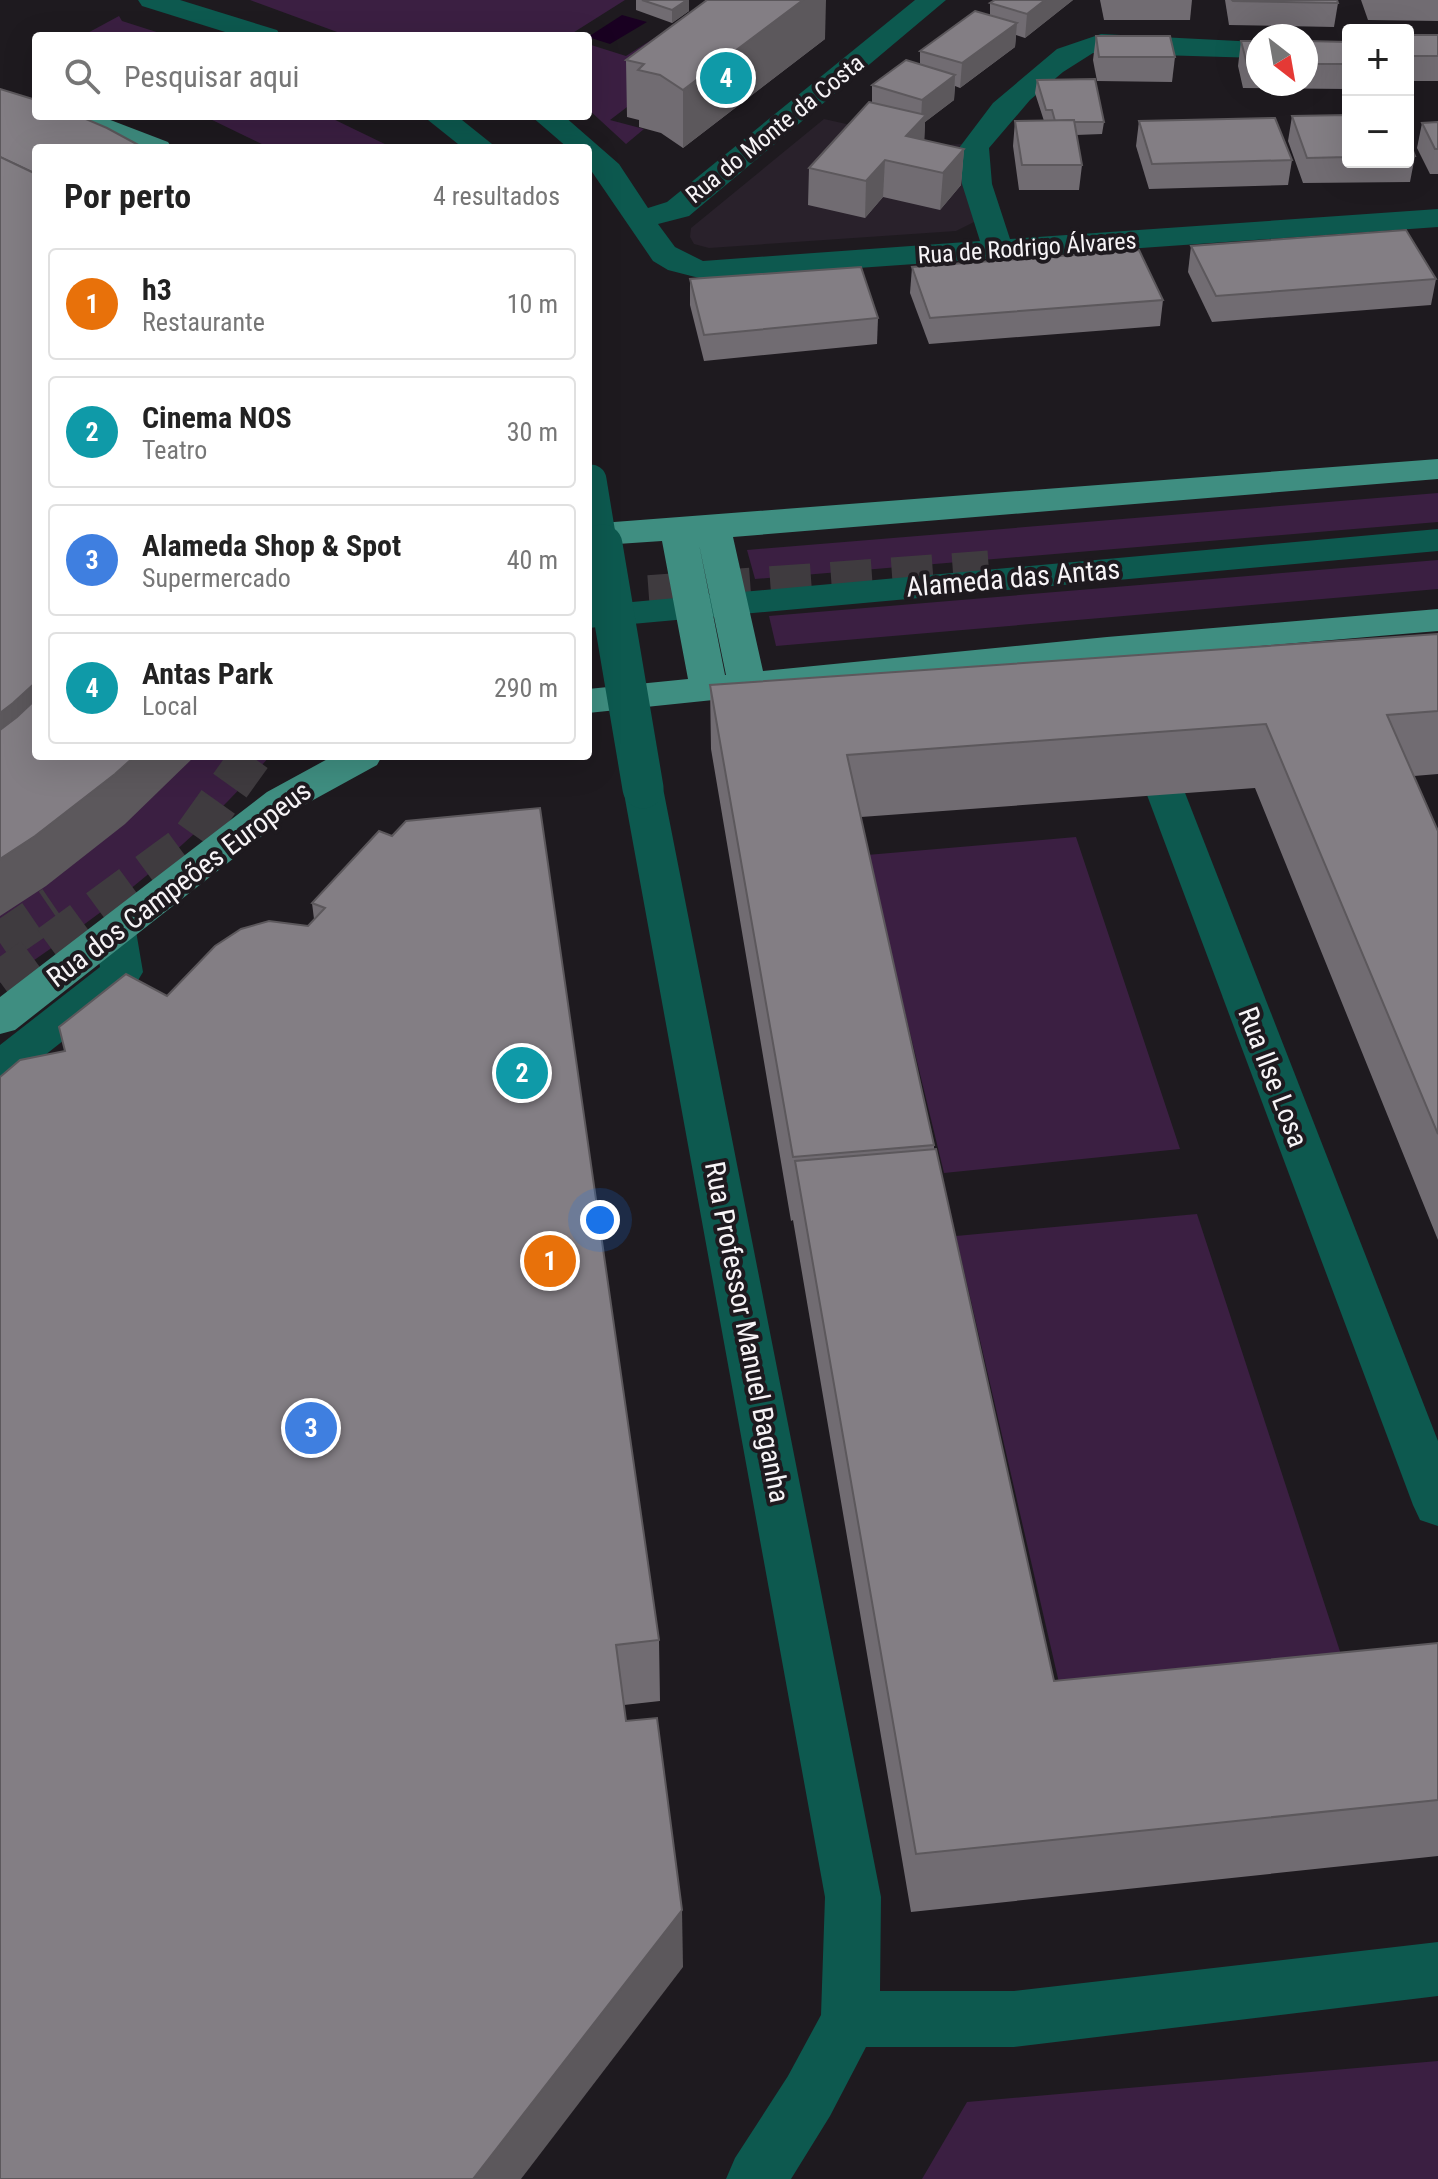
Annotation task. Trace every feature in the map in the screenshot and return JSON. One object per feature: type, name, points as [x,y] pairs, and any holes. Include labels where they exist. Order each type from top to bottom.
[{"type":"main road","points":[[84,120],[146,144]]},
{"type":"main road","points":[[46,132],[74,144]]},
{"type":"main road","points":[[592,535],[1438,469]]},
{"type":"main road","points":[[696,529],[729,603],[747,686]]},
{"type":"main road","points":[[696,529],[693,606],[709,690]]},
{"type":"main road","points":[[592,701],[747,686],[1119,676],[1438,620]]},
{"type":"main road","name":"Rua dos Campeões Europeus","points":[[0,1019],[281,801],[356,760]]},
{"type":"street","points":[[152,0],[254,32]]},
{"type":"street","name":"Rua do Monte da Costa","points":[[640,219],[678,209],[932,0]]},
{"type":"street","points":[[999,250],[977,178],[973,149],[983,132],[1060,60],[1077,49],[1101,42],[1246,49]]},
{"type":"street","points":[[458,120],[479,144]]},
{"type":"street","points":[[551,120],[581,144]]},
{"type":"street","points":[[592,154],[608,170],[640,219]]},
{"type":"street","name":"Rua de Rodrigo Álvares","points":[[640,219],[658,251],[678,265],[703,270],[1438,218]]},
{"type":"street","name":"Rua Professor Manuel Baganha","points":[[592,484],[643,788],[853,1897],[850,2019],[809,2096],[756,2179]]},
{"type":"street","name":"Alameda das Antas","points":[[592,617],[1438,540]]},
{"type":"street","name":"Rua Ilse Losa","points":[[1119,676],[1438,1505]]},
{"type":"street","points":[[0,1068],[122,972],[115,931]]},
{"type":"street","points":[[850,2019],[1014,2019],[1438,1969]]},
{"type":"shaded area","points":[[250,0],[625,0],[574,32],[337,32]]},
{"type":"shaded area","points":[[711,2],[727,31],[610,120],[644,129],[626,144],[592,113],[592,45],[626,56]]},
{"type":"shaded area","points":[[622,15],[647,22],[610,44],[592,38],[592,34]]},
{"type":"shaded area","points":[[119,16],[122,21],[156,32],[89,32]]},
{"type":"shaded area","points":[[824,119],[940,145],[962,144],[976,221],[956,231],[709,248],[694,244],[690,237],[691,228]]},
{"type":"shaded area","points":[[212,120],[335,120],[385,144],[262,144]]},
{"type":"shaded area","points":[[0,129],[32,146],[32,760],[266,760],[208,821],[143,879],[0,983]]},
{"type":"shaded area","points":[[1438,493],[1438,522],[755,579],[747,550]]},
{"type":"shaded area","points":[[1438,560],[1438,589],[776,646],[769,616]]},
{"type":"shaded area","points":[[1076,837],[1180,1149],[944,1173],[867,855]]},
{"type":"shaded area","points":[[1197,1214],[1350,1682],[1066,1713],[956,1236]]},
{"type":"shaded area","points":[[1438,2061],[1438,2179],[922,2179],[967,2102]]},
{"type":"building","points":[[642,0],[687,0],[672,10]]},
{"type":"building","points":[[707,0],[803,0],[683,90],[660,75],[638,70],[644,64],[626,60]]},
{"type":"building","points":[[995,0],[1045,0],[1027,14],[990,3]]},
{"type":"building","points":[[1337,0],[1338,3],[1233,1]]},
{"type":"building","points":[[975,11],[1017,23],[962,63],[920,51]]},
{"type":"building","points":[[1414,35],[1438,35],[1438,56],[1414,56]]},
{"type":"building","points":[[1096,36],[1170,36],[1175,57],[1099,57]]},
{"type":"building","points":[[1241,41],[1246,41],[1246,60]]},
{"type":"building","points":[[1318,41],[1342,42],[1342,64],[1318,64]]},
{"type":"building","points":[[906,60],[955,75],[922,100],[872,85]]},
{"type":"building","points":[[1095,79],[1104,122],[1055,121],[1052,110],[1046,110],[1037,80]]},
{"type":"building","points":[[0,89],[32,99],[32,120],[88,120],[137,144],[32,144],[32,172],[0,157]]},
{"type":"building","points":[[869,102],[926,115],[906,136],[964,149],[943,173],[885,160],[866,181],[809,168]]},
{"type":"building","points":[[1342,115],[1342,157],[1307,158],[1292,116]]},
{"type":"building","points":[[1275,118],[1292,160],[1152,164],[1139,121]]},
{"type":"building","points":[[1074,120],[1082,165],[1022,165],[1015,121]]},
{"type":"building","points":[[1438,122],[1438,149],[1435,149],[1422,123]]},
{"type":"building","points":[[0,157],[32,172],[32,686],[0,713]]},
{"type":"building","points":[[1406,230],[1436,279],[1216,296],[1191,246]]},
{"type":"building","points":[[1139,250],[1163,300],[930,318],[912,267]]},
{"type":"building","points":[[861,267],[878,318],[704,335],[690,279]]},
{"type":"building","points":[[1438,634],[1438,711],[1387,715],[1438,831],[1438,1134],[1266,724],[847,755],[934,1145],[793,1157],[710,685]]},
{"type":"building","points":[[32,703],[32,760],[131,760],[35,836],[0,859],[0,730]]},
{"type":"building","points":[[540,808],[659,1640],[616,1645],[626,1721],[657,1718],[682,1910],[473,2179],[0,2179],[0,1077],[20,1060],[65,1051],[59,1027],[126,974],[167,996],[215,946],[241,929],[269,921],[308,926],[325,908],[312,903],[379,831],[392,836],[406,821]]},
{"type":"building","points":[[936,1149],[1054,1681],[1438,1643],[1438,1800],[916,1854],[795,1161]]},
{"type":"tunnel","points":[[592,600],[989,571]]},
{"type":"tunnel","points":[[0,982],[189,843],[248,760]]},
{"type":"tunnel","points":[[0,943],[54,906]]},
{"type":"place","name":"Antas Park","points":[[726,78]]},
{"type":"place","name":"Cinema NOS","points":[[522,1073]]},
{"type":"place","name":"h3","points":[[550,1261]]},
{"type":"place","name":"Alameda Shop & Spot","points":[[311,1428]]}]
